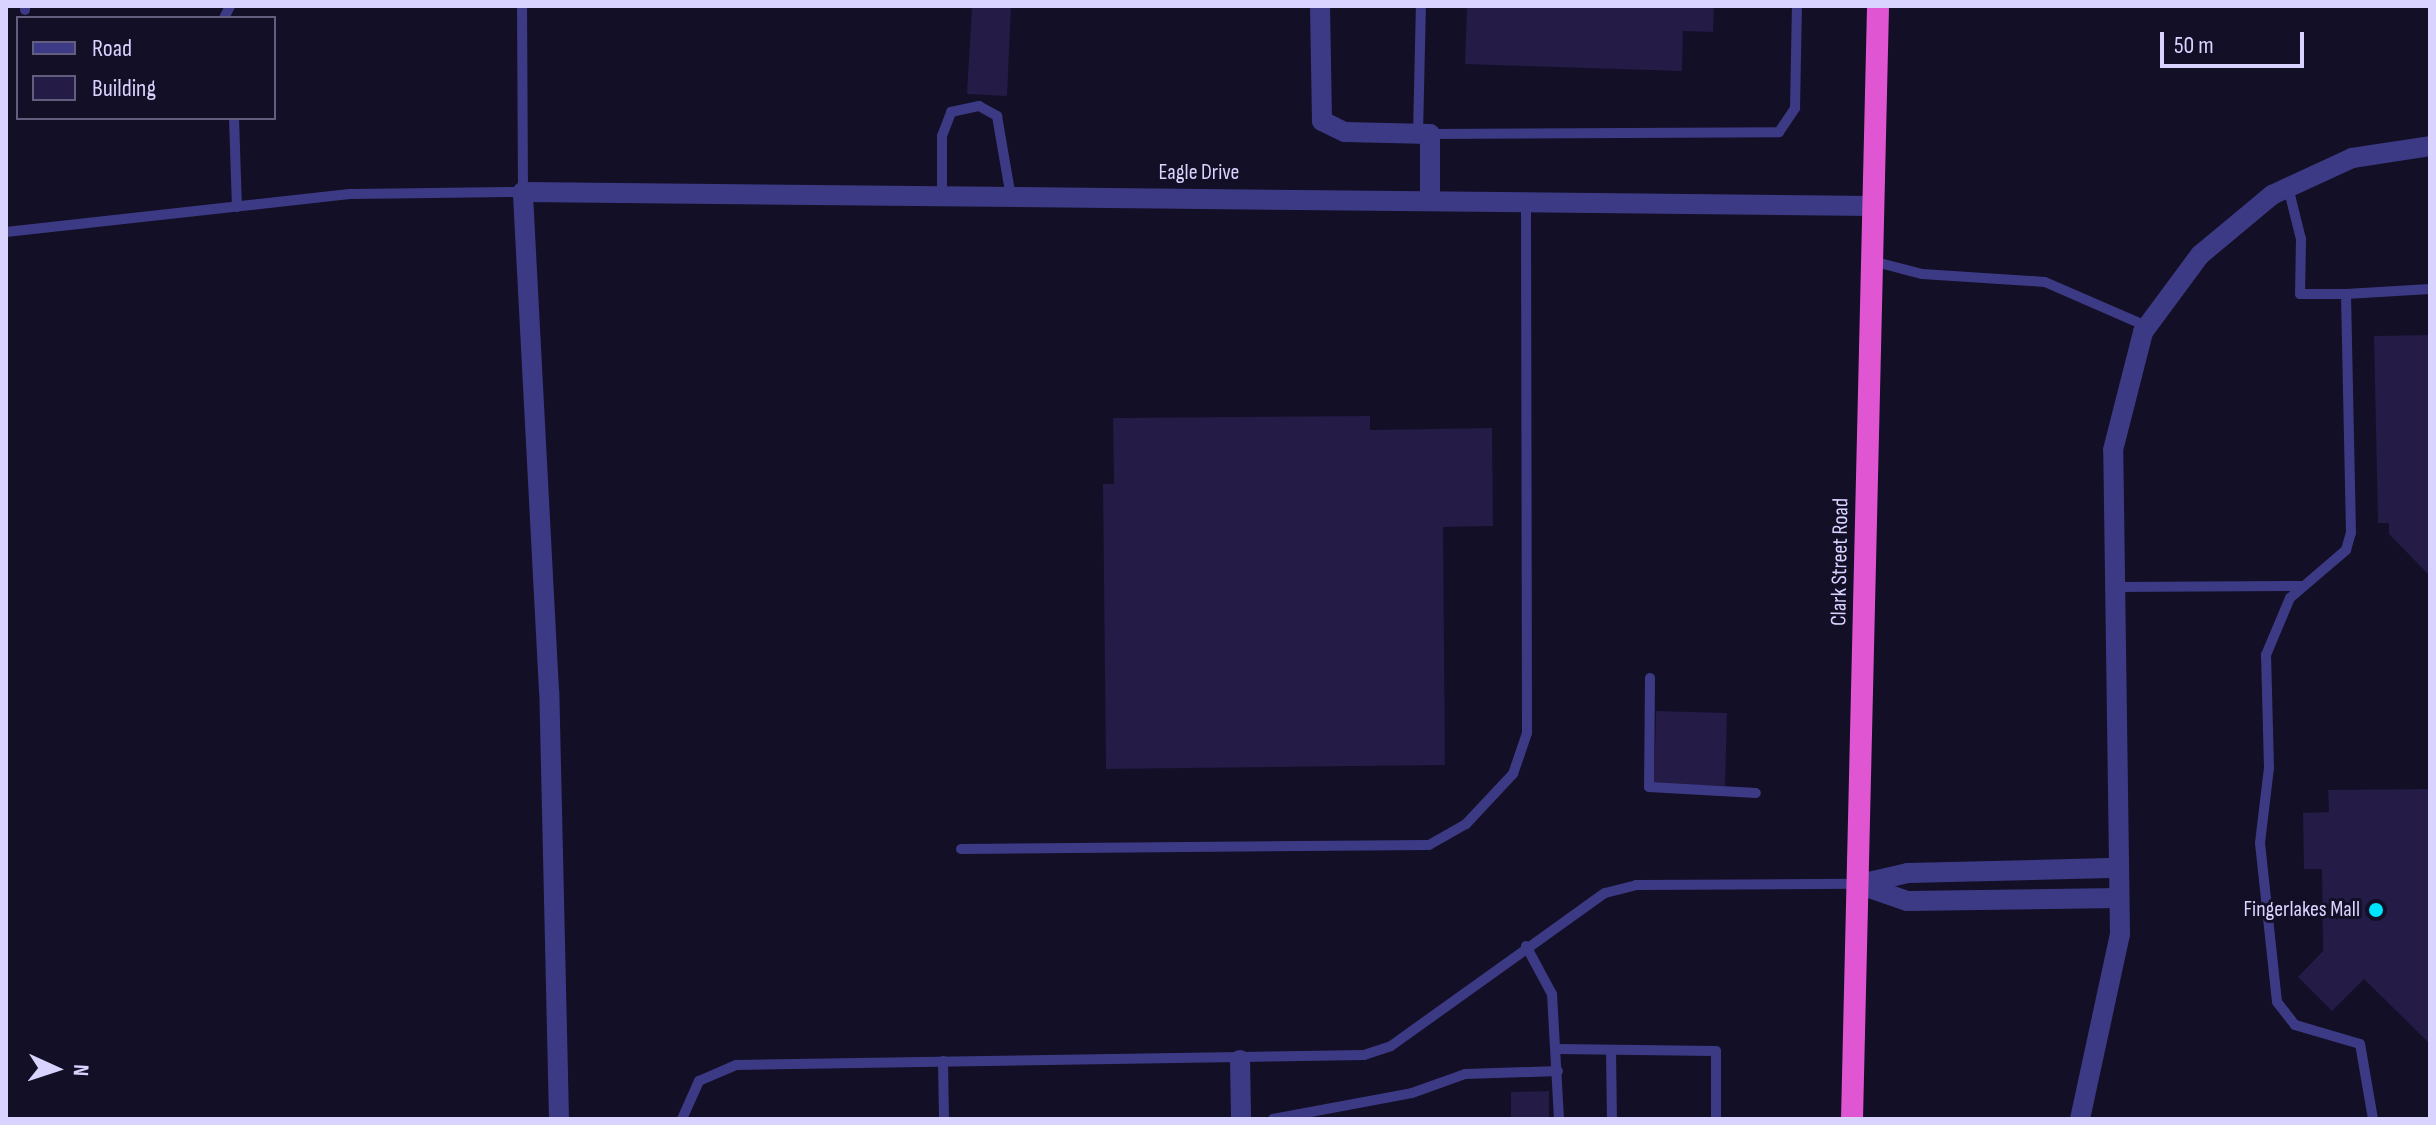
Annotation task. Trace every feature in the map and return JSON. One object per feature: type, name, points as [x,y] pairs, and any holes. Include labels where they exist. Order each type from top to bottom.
[{"type":"highway","name":"Clark Street Road","points":[[1852,1119],[1878,6]]},
{"type":"street","points":[[1320,6],[1322,121],[1345,132],[1424,134],[1430,197]]},
{"type":"street","points":[[2080,1119],[2115,975],[2119,868],[2113,450],[2146,326],[2200,255],[2288,186],[2352,158],[2430,146]]},
{"type":"street","name":"Eagle Drive","points":[[523,192],[1430,197],[1874,206]]},
{"type":"street","points":[[523,192],[549,691],[559,1119]]},
{"type":"street","points":[[1858,884],[1908,873],[2119,868]]},
{"type":"street","points":[[1858,884],[1907,901],[2119,898]]},
{"type":"street","points":[[1240,1060],[1241,1119]]},
{"type":"lane","points":[[6,232],[352,194],[523,192],[522,6]]},
{"type":"lane","points":[[1421,6],[1424,134],[1779,132],[1795,108],[1797,6]]},
{"type":"lane","points":[[942,196],[942,136],[951,112],[979,106],[997,116],[1011,197]]},
{"type":"lane","points":[[234,120],[237,207]]},
{"type":"lane","points":[[2288,186],[2301,239],[2300,294],[2430,289]]},
{"type":"lane","points":[[961,849],[1429,845],[1466,824],[1513,774],[1527,733],[1526,201]]},
{"type":"lane","points":[[1872,261],[1922,274],[2045,282],[2146,326]]},
{"type":"lane","points":[[2346,294],[2351,533],[2346,550],[2300,586],[2266,655],[2269,768],[2260,843],[2275,987],[2282,1012],[2295,1025],[2360,1044],[2373,1119]]},
{"type":"lane","points":[[2115,587],[2300,586]]},
{"type":"lane","points":[[1650,678],[1649,787],[1756,793]]},
{"type":"lane","points":[[682,1119],[699,1081],[736,1065],[1333,1059],[1391,1046],[1586,904],[1636,885],[1858,884]]},
{"type":"lane","points":[[1526,946],[1552,994],[1559,1119]]},
{"type":"lane","points":[[1557,1049],[1716,1051],[1716,1119]]},
{"type":"lane","points":[[1611,1050],[1612,1119]]},
{"type":"lane","points":[[943,1061],[944,1119]]},
{"type":"lane","points":[[1273,1119],[1412,1093],[1465,1074],[1558,1071]]},
{"type":"building","points":[[972,6],[1011,6],[1007,96],[967,94]]},
{"type":"building","points":[[1467,6],[1714,6],[1713,32],[1683,31],[1682,71],[1465,64]]},
{"type":"building","points":[[2430,335],[2430,572],[2427,573],[2389,534],[2389,523],[2378,523],[2374,336]]},
{"type":"building","points":[[1370,416],[1370,430],[1492,428],[1493,526],[1443,527],[1445,765],[1106,769],[1103,484],[1114,484],[1113,418]]},
{"type":"building","points":[[1656,711],[1727,713],[1725,786],[1654,784]]},
{"type":"building","name":"Fingerlakes Mall","points":[[2430,789],[2430,1044],[2364,979],[2332,1011],[2298,977],[2323,951],[2322,869],[2304,869],[2303,813],[2329,812],[2328,790]]},
{"type":"building","points":[[1549,1091],[1549,1119],[1511,1119],[1511,1092]]},
{"type":"place","name":"Fingerlakes Mall","points":[[2376,910]]}]
